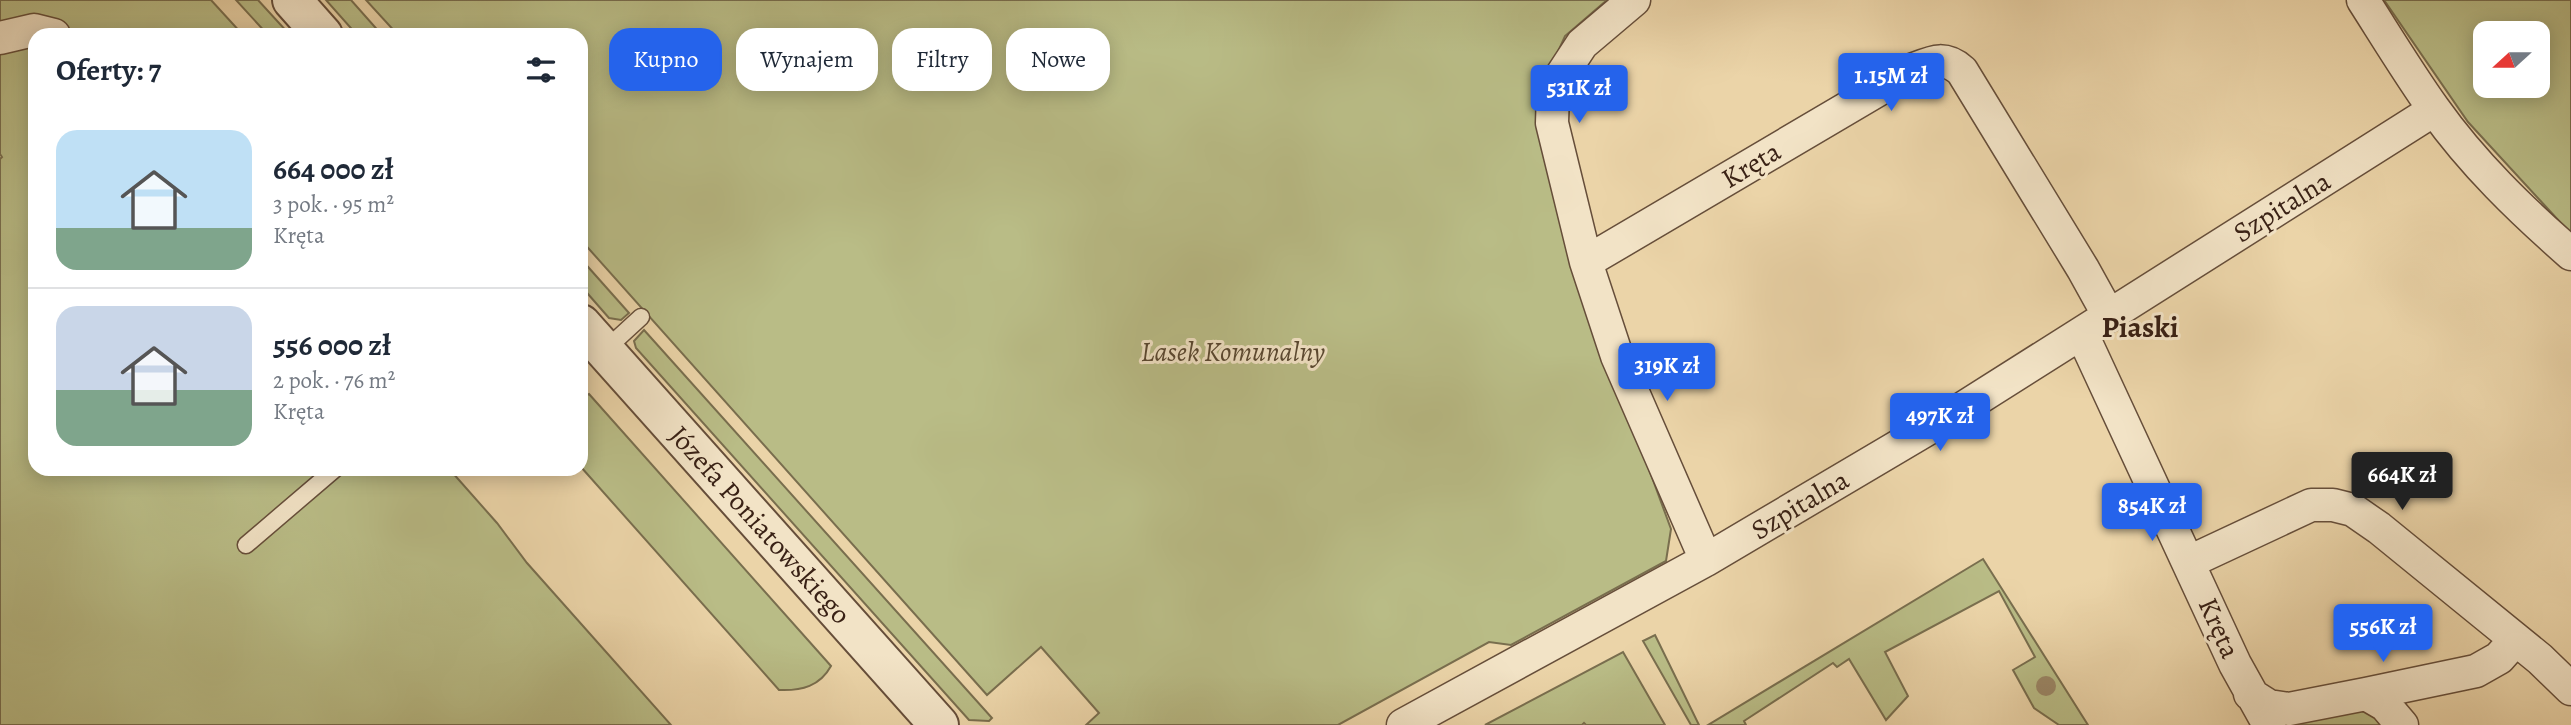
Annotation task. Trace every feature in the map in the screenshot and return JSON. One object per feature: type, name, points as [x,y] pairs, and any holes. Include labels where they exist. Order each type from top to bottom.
[{"type":"street","points":[[292,0],[317,28]]},
{"type":"street","points":[[1634,0],[1583,44],[1561,76],[1553,93],[1552,123],[1586,262],[1617,356],[1706,560]]},
{"type":"street","points":[[2363,0],[2434,110],[2497,185],[2571,254]]},
{"type":"street","points":[[0,38],[28,31]]},
{"type":"street","name":"Kręta","points":[[1586,262],[1912,70],[1935,61],[1946,61],[1962,71],[2109,316]]},
{"type":"street","name":"Szpitalna","points":[[1403,725],[1706,560],[1963,408],[2434,110]]},
{"type":"street","name":"Kręta","points":[[2082,334],[2250,694],[2269,725]]},
{"type":"street","name":"Józefa Poniatowskiego","points":[[593,337],[939,725]]},
{"type":"street","name":"Kręta","points":[[2189,562],[2311,505],[2333,505],[2353,510],[2379,528],[2571,689]]},
{"type":"street","name":"Kręta","points":[[2250,694],[2269,706],[2289,709],[2366,694],[2476,671],[2499,658],[2515,640]]},
{"type":"street","points":[[2366,694],[2385,705],[2402,725]]},
{"type":"lane","points":[[593,337],[641,317]]},
{"type":"lane","points":[[246,545],[327,476]]},
{"type":"green space","points":[[0,0],[211,0],[237,28],[28,28],[28,476],[455,476],[497,523],[527,563],[671,725],[0,725]]},
{"type":"green space","points":[[236,0],[258,0],[284,28],[262,28]]},
{"type":"green space","points":[[326,0],[351,0],[376,28],[351,28]]},
{"type":"green space","name":"Lasek Komunalny","points":[[366,0],[1607,0],[1565,36],[1540,91],[1579,279],[1671,529],[1666,561],[1511,645],[1489,642],[1338,725],[1086,725],[1099,713],[1041,647],[987,695],[588,248],[588,28],[392,28]]},
{"type":"green space","points":[[2384,0],[2571,0],[2571,234],[2468,122]]},
{"type":"green space","points":[[588,267],[629,313],[621,320],[609,318],[588,294]]},
{"type":"green space","points":[[644,330],[992,718],[989,721],[969,720],[636,348],[634,341]]},
{"type":"green space","points":[[588,394],[831,666],[816,683],[803,688],[779,690],[588,475]]},
{"type":"green space","points":[[1983,559],[2088,725],[2059,725],[2034,708],[2013,670],[2035,657],[1999,591],[1885,652],[1908,696],[1886,720],[1849,659],[1837,667],[1833,663],[1744,721],[1746,725],[1708,725]]},
{"type":"green space","points":[[1655,635],[1699,725],[1691,725],[1643,641]]},
{"type":"green space","points":[[1623,652],[1665,725],[1485,725]]},
{"type":"green space","points":[[2371,708],[2390,725],[2279,725]]},
{"type":"district","name":"Piaski","points":[[2140,327]]}]
